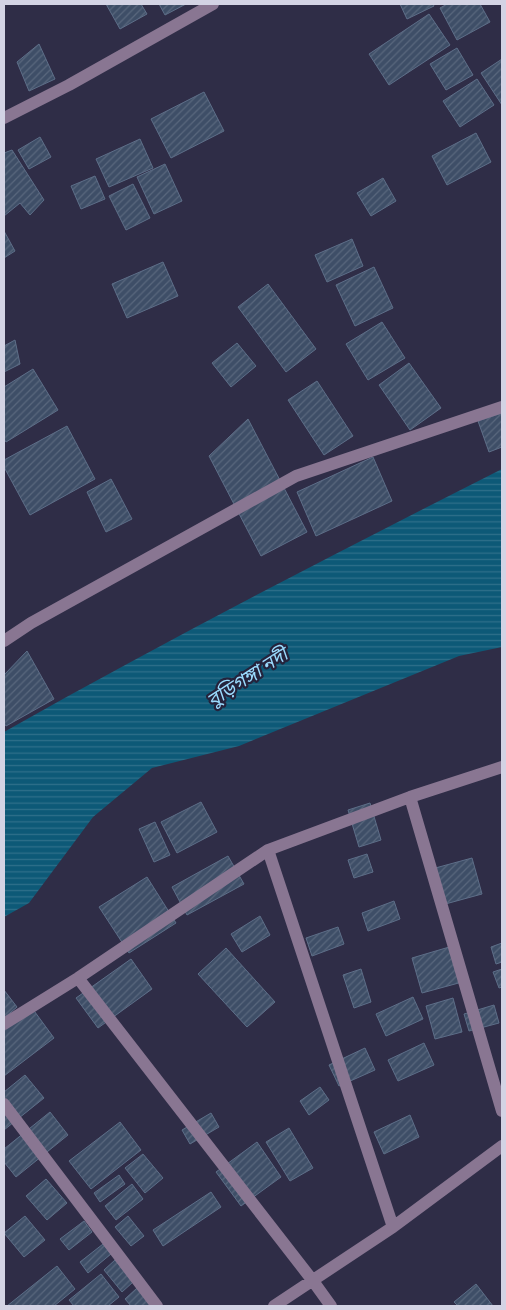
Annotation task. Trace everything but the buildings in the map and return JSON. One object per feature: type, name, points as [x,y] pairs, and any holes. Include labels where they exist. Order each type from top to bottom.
[{"type":"street","points":[[4,118],[214,4]]},
{"type":"street","points":[[4,641],[31,623],[296,476],[502,407]]},
{"type":"street","points":[[4,1024],[78,978],[268,850],[410,797],[502,767]]},
{"type":"street","points":[[410,797],[502,1111]]},
{"type":"street","points":[[268,850],[393,1227]]},
{"type":"street","points":[[78,978],[331,1306]]},
{"type":"street","points":[[4,1104],[157,1306]]},
{"type":"street","points":[[274,1306],[393,1227],[502,1146]]},
{"type":"water","name":"বুড়িগঙ্গা নদী","points":[[502,469],[502,647],[459,656],[239,746],[152,768],[93,817],[29,903],[4,917],[4,732],[251,598]]}]
